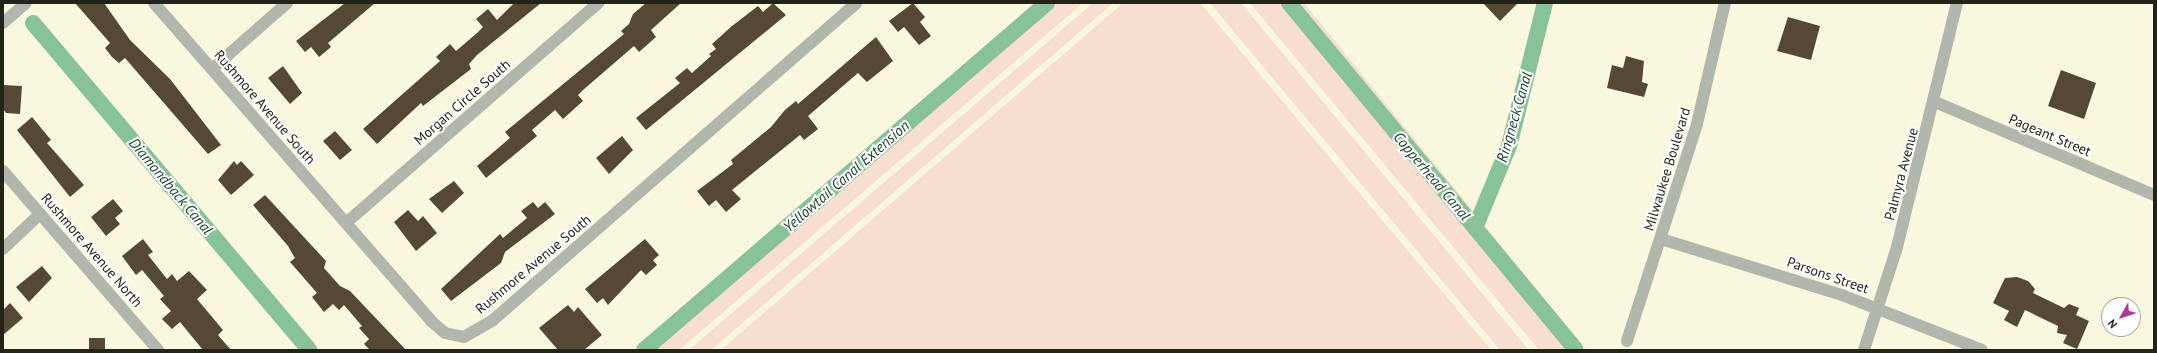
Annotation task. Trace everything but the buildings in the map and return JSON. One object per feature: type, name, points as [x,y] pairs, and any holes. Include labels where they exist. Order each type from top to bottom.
[{"type":"street","name":"Rushmore Avenue South","points":[[154,3],[431,321],[445,333],[464,337],[493,320],[856,3]]},
{"type":"street","points":[[212,69],[287,3]]},
{"type":"street","name":"Morgan Circle South","points":[[346,223],[598,3]]},
{"type":"street","name":"Milwaukee Boulevard","points":[[1627,341],[1697,124],[1725,3]]},
{"type":"street","name":"Palmyra Avenue","points":[[1864,350],[1879,308],[1935,102],[1957,3]]},
{"type":"street","points":[[3,23],[22,4]]},
{"type":"street","name":"Pageant Street","points":[[1935,102],[2154,196]]},
{"type":"street","name":"Rushmore Avenue North","points":[[3,171],[158,350]]},
{"type":"street","points":[[3,249],[40,214]]},
{"type":"street","name":"Parsons Street","points":[[1661,239],[1879,308],[1982,350]]},
{"type":"shaded area","points":[[1034,3],[1083,3],[679,350],[637,350]]},
{"type":"shaded area","points":[[1093,3],[1113,3],[711,350],[689,350]]},
{"type":"shaded area","points":[[1123,3],[1200,3],[1491,350],[721,350]]},
{"type":"shaded area","points":[[1210,3],[1241,3],[1529,350],[1500,350]]},
{"type":"shaded area","points":[[1250,3],[1304,3],[1586,350],[1539,350]]},
{"type":"waterway","name":"Yellowtail Canal Extension","points":[[644,350],[1047,3]]},
{"type":"waterway","name":"Copperhead Canal","points":[[1289,3],[1575,349]]},
{"type":"waterway","name":"Ringneck Canal","points":[[1475,228],[1509,146],[1545,3]]},
{"type":"waterway","name":"Diamondback Canal","points":[[33,23],[309,350]]}]
